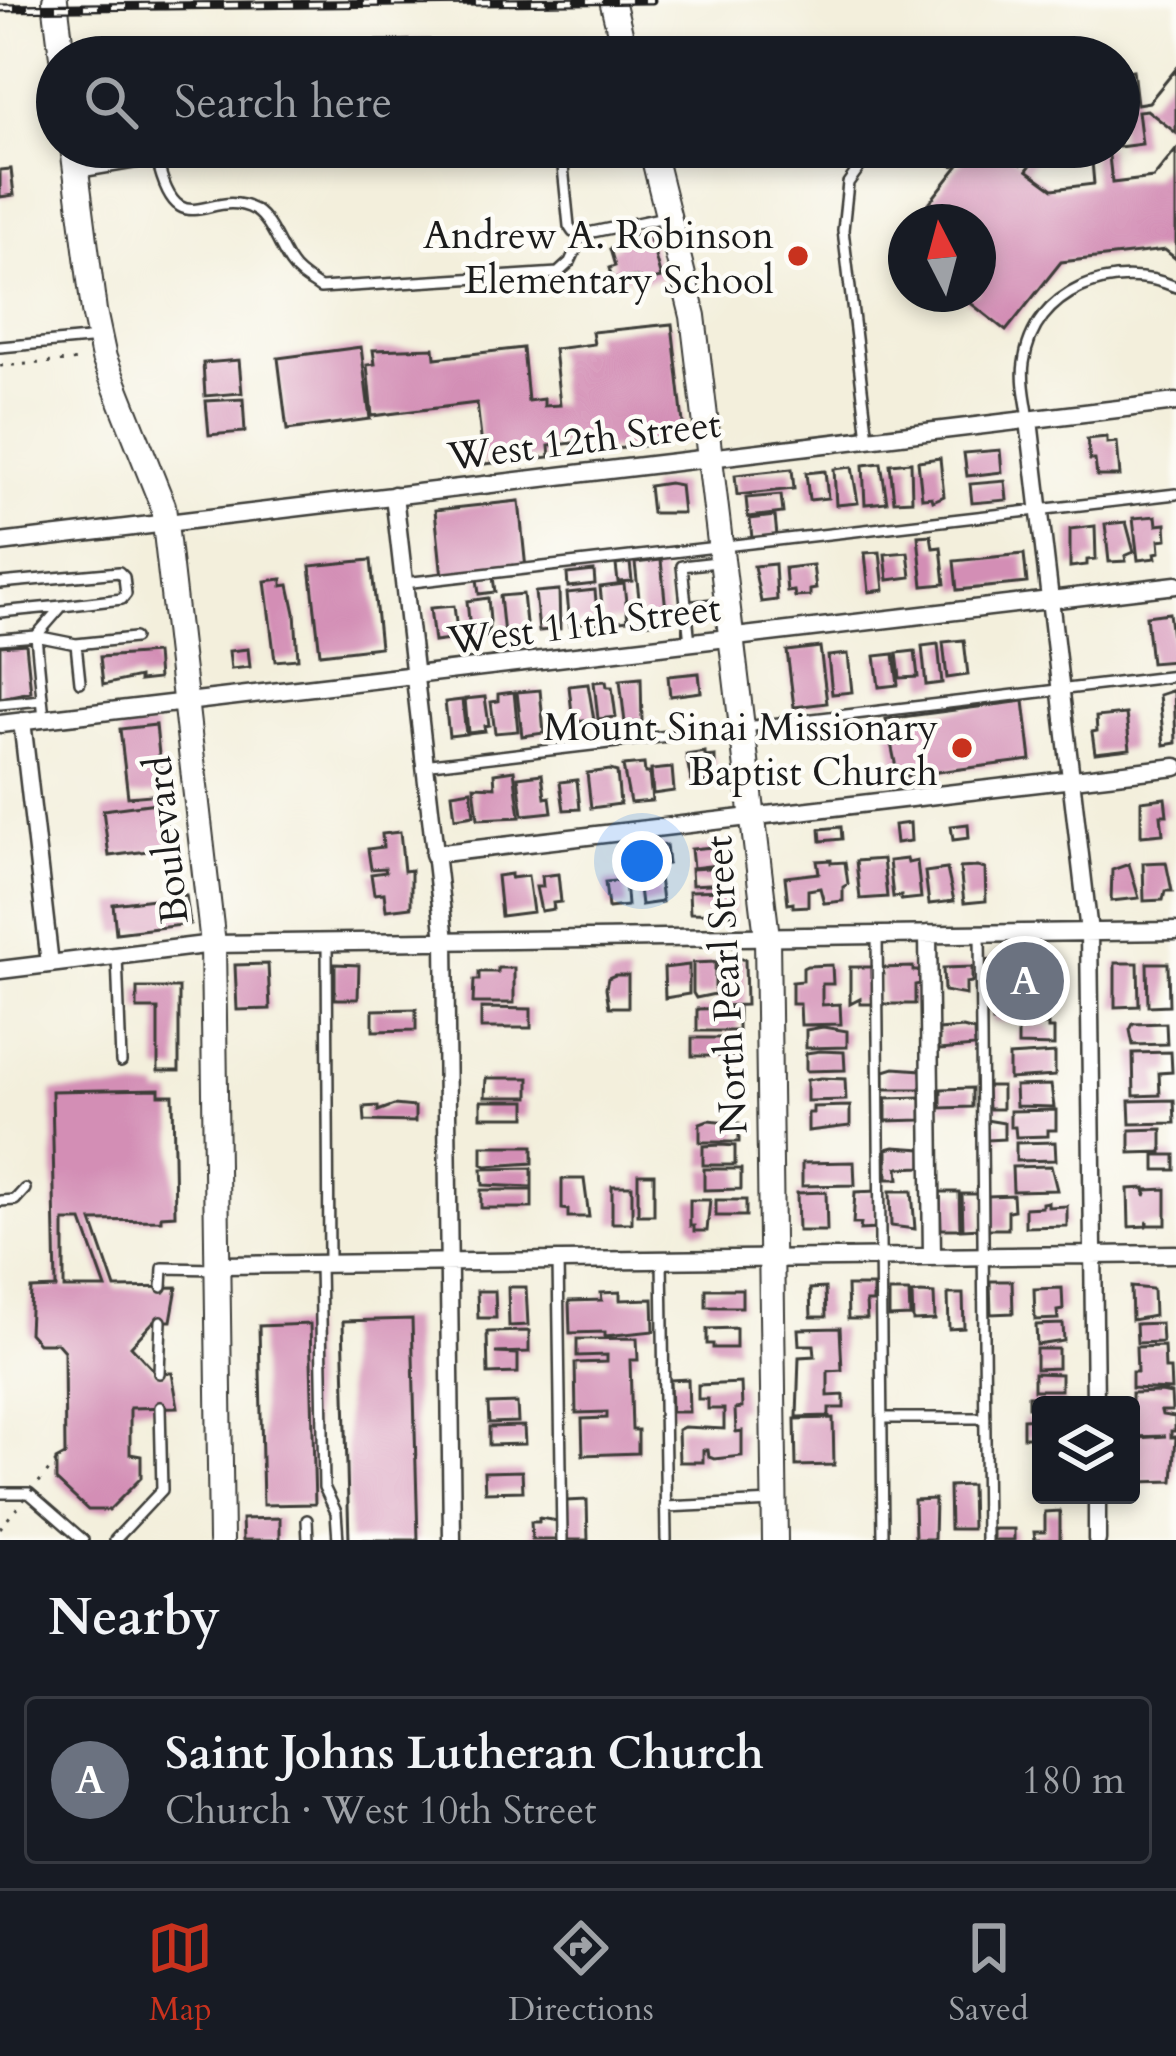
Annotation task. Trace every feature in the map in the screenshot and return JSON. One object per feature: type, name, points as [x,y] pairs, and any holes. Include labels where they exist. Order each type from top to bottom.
[{"type":"street","points":[[55,0],[59,36]]},
{"type":"street","points":[[612,0],[621,36]]},
{"type":"street","name":"Boulevard","points":[[76,168],[102,348],[163,506],[213,944],[221,1535]]},
{"type":"street","name":"North Pearl Street","points":[[657,168],[693,316],[767,937],[775,1540]]},
{"type":"street","name":"West 12th Street","points":[[0,543],[1176,402]]},
{"type":"street","points":[[1029,420],[1089,932],[1095,1396]]},
{"type":"street","points":[[394,495],[445,940],[452,1540]]},
{"type":"street","name":"West 11th Street","points":[[0,724],[22,721],[43,709],[186,702],[1176,585]]},
{"type":"street","points":[[22,721],[50,964]]},
{"type":"street","points":[[434,854],[1176,767]]},
{"type":"street","points":[[0,970],[213,944],[1176,931]]},
{"type":"street","points":[[928,934],[932,1256]]},
{"type":"street","points":[[216,1268],[1176,1254]]},
{"type":"street","points":[[1097,1504],[1097,1540]]},
{"type":"lane","points":[[159,168],[164,191],[173,203],[187,209],[244,206],[261,213],[294,270],[320,287],[557,273],[570,262],[583,234]]},
{"type":"lane","points":[[562,168],[568,226],[583,234],[670,216]]},
{"type":"lane","points":[[859,168],[848,183],[843,230],[868,439]]},
{"type":"lane","points":[[1029,420],[1024,363],[1036,328],[1059,300],[1105,278],[1134,275],[1176,287]]},
{"type":"lane","points":[[0,347],[102,348]]},
{"type":"lane","points":[[404,583],[722,555],[1176,494]]},
{"type":"lane","points":[[690,643],[682,566],[722,555]]},
{"type":"lane","points":[[0,583],[119,572],[126,594],[122,599],[0,612]]},
{"type":"lane","points":[[686,607],[727,602]]},
{"type":"lane","points":[[0,704],[43,709],[36,636],[62,606]]},
{"type":"lane","points":[[0,639],[36,636],[76,644],[134,638]]},
{"type":"lane","points":[[76,644],[80,682]]},
{"type":"lane","points":[[424,765],[1176,676]]},
{"type":"lane","points":[[980,933],[986,1540]]},
{"type":"lane","points":[[877,934],[884,1540]]},
{"type":"lane","points":[[327,942],[324,1487],[336,1512],[338,1540]]},
{"type":"lane","points":[[117,956],[121,1062]]},
{"type":"lane","points":[[0,1201],[15,1200],[25,1189]]},
{"type":"lane","points":[[662,1259],[666,1540]]},
{"type":"lane","points":[[559,1260],[562,1540]]},
{"type":"lane","points":[[162,1287],[163,1268],[216,1268]]},
{"type":"lane","points":[[159,1373],[161,1321]]},
{"type":"lane","points":[[116,1540],[162,1490],[160,1407]]},
{"type":"lane","points":[[883,1418],[986,1418]]},
{"type":"lane","points":[[0,1493],[29,1493],[83,1540]]},
{"type":"lane","points":[[665,1507],[774,1502]]},
{"type":"lane","points":[[308,1520],[308,1540]]},
{"type":"path","points":[[0,366],[102,348]]},
{"type":"path","points":[[0,1528],[56,1462]]},
{"type":"building","points":[[1176,69],[1176,133],[1147,110],[1140,111],[1140,104],[1149,102]]},
{"type":"building","points":[[1176,150],[1176,259],[1165,250],[1061,262],[1006,331],[982,312],[996,312],[996,204],[928,204],[956,168],[1028,168],[1053,189],[1094,184],[1093,168],[1110,168],[1112,183],[1153,178]]},
{"type":"building","points":[[11,169],[14,195],[0,197],[0,170]]},
{"type":"building","points":[[648,231],[661,278],[612,279],[609,268],[615,266],[610,249],[617,247],[619,239]]},
{"type":"building","points":[[672,324],[685,441],[589,452],[588,441],[549,446],[550,457],[484,464],[477,403],[372,416],[367,365],[375,364],[373,350],[434,348],[435,358],[523,348],[528,401],[544,399],[544,406],[560,405],[554,349],[594,344],[592,332]]},
{"type":"building","points":[[361,347],[370,419],[287,430],[278,358]]},
{"type":"building","points":[[239,360],[242,393],[205,396],[203,363]]},
{"type":"building","points":[[243,399],[245,432],[209,435],[206,401]]},
{"type":"building","points":[[1107,437],[1107,443],[1117,442],[1120,476],[1097,476],[1095,460],[1090,460],[1087,439]]},
{"type":"building","points":[[1000,450],[1002,472],[967,476],[964,453]]},
{"type":"building","points":[[940,458],[944,496],[933,501],[922,498],[918,461]]},
{"type":"building","points":[[911,462],[912,500],[894,501],[890,464]]},
{"type":"building","points":[[881,463],[887,502],[865,504],[863,465]]},
{"type":"building","points":[[852,467],[858,503],[836,505],[834,469]]},
{"type":"building","points":[[792,469],[794,489],[737,495],[735,475]]},
{"type":"building","points":[[825,471],[828,498],[809,500],[806,473]]},
{"type":"building","points":[[1005,481],[1007,500],[972,503],[970,484]]},
{"type":"building","points":[[680,485],[683,513],[652,513],[649,486]]},
{"type":"building","points":[[781,495],[783,513],[748,517],[746,498]]},
{"type":"building","points":[[519,501],[526,569],[442,577],[435,510]]},
{"type":"building","points":[[775,516],[777,536],[752,538],[750,519]]},
{"type":"building","points":[[1156,516],[1157,525],[1166,524],[1167,539],[1159,540],[1156,558],[1138,560],[1133,518]]},
{"type":"building","points":[[1126,522],[1134,552],[1125,556],[1126,561],[1109,562],[1105,524]]},
{"type":"building","points":[[1095,526],[1096,559],[1070,567],[1070,529]]},
{"type":"building","points":[[931,535],[933,548],[941,547],[945,584],[923,586],[918,536]]},
{"type":"building","points":[[880,552],[884,590],[869,592],[865,553]]},
{"type":"building","points":[[908,552],[911,577],[888,580],[885,554]]},
{"type":"building","points":[[1024,554],[1027,583],[957,590],[954,561]]},
{"type":"building","points":[[371,560],[380,647],[320,654],[310,566]]},
{"type":"building","points":[[661,560],[667,621],[642,624],[635,563]]},
{"type":"building","points":[[630,563],[632,581],[618,582],[616,565]]},
{"type":"building","points":[[775,564],[777,600],[761,602],[754,566]]},
{"type":"building","points":[[813,565],[816,589],[810,590],[810,596],[787,592],[785,568]]},
{"type":"building","points":[[594,571],[595,584],[568,587],[567,574]]},
{"type":"building","points":[[493,577],[495,592],[479,594],[477,579]]},
{"type":"building","points":[[282,579],[282,586],[289,585],[295,613],[298,659],[275,661],[265,581]]},
{"type":"building","points":[[624,584],[628,620],[604,623],[600,587]]},
{"type":"building","points":[[559,590],[560,629],[539,631],[535,592]]},
{"type":"building","points":[[595,590],[598,624],[570,626],[567,593]]},
{"type":"building","points":[[523,594],[527,633],[504,635],[500,596]]},
{"type":"building","points":[[488,598],[487,637],[471,639],[467,601]]},
{"type":"building","points":[[454,606],[458,639],[434,642],[430,608]]},
{"type":"building","points":[[1169,613],[1175,661],[1151,663],[1146,616]]},
{"type":"building","points":[[964,640],[968,675],[947,678],[943,642]]},
{"type":"building","points":[[26,644],[31,692],[0,698],[0,646]]},
{"type":"building","points":[[938,644],[942,683],[926,685],[922,646]]},
{"type":"building","points":[[820,647],[827,703],[794,707],[787,651]]},
{"type":"building","points":[[248,649],[250,667],[231,669],[229,651]]},
{"type":"building","points":[[915,651],[918,677],[900,678],[897,653]]},
{"type":"building","points":[[156,653],[158,679],[139,681],[139,677],[103,685],[100,657]]},
{"type":"building","points":[[848,654],[852,692],[832,694],[828,656]]},
{"type":"building","points":[[894,654],[898,685],[879,687],[875,656]]},
{"type":"building","points":[[699,673],[701,692],[670,696],[668,676]]},
{"type":"building","points":[[641,678],[642,722],[625,723],[620,680]]},
{"type":"building","points":[[606,681],[612,687],[616,717],[598,719],[594,682]]},
{"type":"building","points":[[588,684],[594,720],[573,722],[569,686]]},
{"type":"building","points":[[540,690],[544,733],[522,736],[517,692]]},
{"type":"building","points":[[1174,690],[1176,743],[1164,745],[1159,695]]},
{"type":"building","points":[[514,692],[518,731],[495,733],[491,702],[498,701],[498,694]]},
{"type":"building","points":[[485,697],[489,725],[484,726],[485,731],[468,733],[465,699]]},
{"type":"building","points":[[462,700],[466,734],[449,736],[445,702]]},
{"type":"building","name":"Mount Sinai Missionary Baptist Church","points":[[1024,701],[1031,760],[898,777],[886,719]]},
{"type":"building","points":[[1126,714],[1130,749],[1095,753],[1096,717]]},
{"type":"building","points":[[156,725],[163,794],[128,797],[120,729]]},
{"type":"building","points":[[705,752],[705,757],[715,756],[715,781],[692,785],[686,755]]},
{"type":"building","points":[[644,764],[652,801],[630,803],[623,766]]},
{"type":"building","points":[[672,768],[674,791],[653,794],[651,770]]},
{"type":"building","points":[[514,770],[520,817],[478,819],[474,786],[495,787],[494,773]]},
{"type":"building","points":[[617,772],[620,804],[591,808],[587,773]]},
{"type":"building","points":[[542,774],[552,812],[523,815],[518,777]]},
{"type":"building","points":[[577,780],[580,809],[564,810],[560,782]]},
{"type":"building","points":[[471,790],[474,815],[455,818],[452,793]]},
{"type":"building","points":[[1165,798],[1163,834],[1141,836],[1141,801]]},
{"type":"building","points":[[164,802],[171,848],[109,856],[103,810]]},
{"type":"building","points":[[910,823],[911,841],[896,843],[894,825]]},
{"type":"building","points":[[968,824],[969,838],[953,840],[951,826]]},
{"type":"building","points":[[841,827],[842,839],[821,841],[820,829]]},
{"type":"building","points":[[400,832],[404,871],[411,870],[411,907],[386,910],[384,893],[374,894],[371,874],[386,872],[385,868],[371,869],[368,849],[383,847],[382,834]]},
{"type":"building","points":[[666,845],[668,864],[645,867],[643,847]]},
{"type":"building","points":[[723,846],[725,864],[693,868],[691,849]]},
{"type":"building","points":[[883,859],[887,897],[860,899],[856,861]]},
{"type":"building","points":[[907,859],[908,863],[917,861],[921,898],[901,900],[901,896],[893,897],[889,861]]},
{"type":"building","points":[[817,861],[845,862],[848,884],[843,887],[843,901],[824,903],[820,888],[808,890],[808,906],[788,904],[785,877],[819,873]]},
{"type":"building","points":[[1166,862],[1172,891],[1165,891],[1163,900],[1144,901],[1143,863]]},
{"type":"building","points":[[1129,864],[1139,898],[1111,901],[1112,870]]},
{"type":"building","points":[[725,867],[727,883],[692,885],[691,869]]},
{"type":"building","points":[[960,868],[985,869],[986,901],[964,903]]},
{"type":"building","points":[[947,869],[954,901],[929,904],[925,872]]},
{"type":"building","points":[[511,874],[511,878],[528,876],[533,912],[501,916],[497,876]]},
{"type":"building","points":[[558,874],[561,902],[541,911],[536,887],[543,887],[542,876]]},
{"type":"building","points":[[659,877],[662,902],[641,905],[638,879]]},
{"type":"building","points":[[625,880],[627,906],[608,908],[605,882]]},
{"type":"building","points":[[732,890],[734,914],[690,913],[689,891]]},
{"type":"building","points":[[186,895],[190,924],[116,933],[113,904]]},
{"type":"building","points":[[1014,958],[1014,968],[1064,967],[1064,994],[1015,1000],[1015,1021],[993,1022],[993,1003],[986,1003],[985,961]]},
{"type":"building","points":[[718,959],[745,959],[746,1005],[719,1006]]},
{"type":"building","points":[[715,962],[715,994],[696,998],[693,963]]},
{"type":"building","points":[[1115,963],[1138,963],[1139,1006],[1115,1007]]},
{"type":"building","points":[[1147,963],[1168,963],[1169,1005],[1148,1006]]},
{"type":"building","points":[[268,964],[270,1009],[237,1010],[235,965]]},
{"type":"building","points":[[335,964],[359,965],[358,999],[335,999]]},
{"type":"building","points":[[689,965],[689,994],[665,998],[664,968]]},
{"type":"building","points":[[832,965],[833,984],[822,984],[822,1005],[840,1004],[841,1024],[801,1025],[800,1004],[792,1004],[792,982],[803,981],[807,966]]},
{"type":"building","points":[[850,967],[873,967],[874,1004],[860,1004],[860,999],[850,1004]]},
{"type":"building","points":[[972,967],[966,995],[944,991],[943,968]]},
{"type":"building","points":[[498,968],[514,968],[514,1003],[473,1003],[479,972],[498,972]]},
{"type":"building","points":[[881,968],[920,971],[915,1004],[882,1004]]},
{"type":"building","points":[[628,975],[628,1007],[609,1007],[606,988],[608,978]]},
{"type":"building","points":[[137,988],[179,988],[179,1071],[158,1071],[158,1009],[137,1009]]},
{"type":"building","points":[[481,1008],[531,1009],[531,1028],[481,1028]]},
{"type":"building","points":[[738,1008],[738,1031],[697,1031],[697,1009]]},
{"type":"building","points":[[416,1009],[416,1030],[373,1031],[373,1010]]},
{"type":"building","points":[[1166,1023],[1167,1044],[1133,1045],[1133,1024]]},
{"type":"building","points":[[1025,1025],[1054,1029],[1054,1046],[1018,1045],[1018,1029]]},
{"type":"building","points":[[806,1030],[847,1031],[847,1047],[806,1048]]},
{"type":"building","points":[[939,1030],[974,1031],[975,1047],[939,1050]]},
{"type":"building","points":[[692,1038],[731,1038],[737,1041],[737,1052],[734,1056],[692,1056]]},
{"type":"building","points":[[844,1052],[845,1070],[806,1071],[806,1053]]},
{"type":"building","points":[[1171,1052],[1172,1072],[1159,1073],[1160,1095],[1134,1096],[1133,1053]]},
{"type":"building","points":[[1055,1053],[1055,1076],[1009,1079],[1009,1056]]},
{"type":"building","points":[[921,1070],[922,1089],[884,1089],[884,1071]]},
{"type":"building","points":[[486,1078],[529,1078],[529,1097],[485,1097]]},
{"type":"building","points":[[845,1079],[846,1100],[807,1101],[807,1080]]},
{"type":"building","points":[[1051,1085],[1054,1107],[1016,1106],[1015,1086]]},
{"type":"building","points":[[987,1086],[1002,1086],[1002,1109],[988,1109]]},
{"type":"building","points":[[972,1088],[972,1107],[941,1108],[941,1089]]},
{"type":"building","points":[[159,1089],[159,1095],[173,1095],[175,1215],[161,1216],[161,1220],[92,1221],[115,1288],[177,1287],[171,1321],[154,1321],[131,1346],[156,1373],[172,1373],[178,1407],[130,1408],[130,1454],[141,1456],[141,1478],[109,1510],[88,1510],[56,1480],[56,1460],[65,1455],[64,1351],[57,1343],[38,1343],[29,1333],[31,1289],[56,1288],[52,1091]],"holes":[[[64,1221],[82,1221],[106,1288],[64,1288]]]},
{"type":"building","points":[[921,1097],[921,1120],[886,1121],[886,1098]]},
{"type":"building","points":[[1174,1100],[1175,1123],[1130,1124],[1129,1101]]},
{"type":"building","points":[[481,1101],[526,1101],[526,1117],[481,1117]]},
{"type":"building","points":[[394,1105],[415,1107],[415,1122],[365,1121],[364,1107],[378,1106],[378,1111]]},
{"type":"building","points":[[850,1106],[850,1126],[808,1131],[808,1113],[813,1113],[813,1107]]},
{"type":"building","points":[[1056,1110],[1056,1130],[1048,1130],[1048,1136],[1016,1137],[1015,1127],[1010,1127],[1010,1111]]},
{"type":"building","points":[[986,1120],[1004,1123],[1004,1139],[987,1140]]},
{"type":"building","points":[[700,1123],[739,1123],[739,1142],[700,1142]]},
{"type":"building","points":[[1162,1129],[1162,1152],[1130,1153],[1130,1130]]},
{"type":"building","points":[[1055,1142],[1056,1160],[1016,1161],[1016,1143]]},
{"type":"building","points":[[482,1146],[533,1146],[533,1163],[486,1166]]},
{"type":"building","points":[[703,1146],[735,1146],[735,1165],[703,1165]]},
{"type":"building","points":[[887,1149],[922,1149],[922,1167],[898,1168],[899,1179],[887,1179]]},
{"type":"building","points":[[1155,1155],[1175,1155],[1175,1170],[1155,1170]]},
{"type":"building","points":[[854,1162],[855,1185],[802,1186],[802,1163]]},
{"type":"building","points":[[1051,1166],[1057,1190],[1013,1191],[1012,1167]]},
{"type":"building","points":[[532,1168],[532,1187],[483,1185],[482,1169]]},
{"type":"building","points":[[704,1169],[741,1169],[741,1189],[704,1190]]},
{"type":"building","points":[[638,1174],[654,1174],[654,1215],[638,1215]]},
{"type":"building","points":[[562,1179],[584,1179],[589,1217],[568,1217],[568,1210],[562,1209]]},
{"type":"building","points":[[612,1186],[632,1186],[632,1223],[612,1223]]},
{"type":"building","points":[[1145,1188],[1145,1196],[1147,1190],[1166,1189],[1166,1225],[1148,1225],[1148,1221],[1146,1226],[1129,1227],[1128,1189]]},
{"type":"building","points":[[481,1190],[532,1190],[532,1208],[481,1208]]},
{"type":"building","points":[[877,1191],[876,1229],[860,1230],[861,1224],[853,1224],[855,1192]]},
{"type":"building","points":[[890,1191],[912,1191],[915,1229],[891,1226]]},
{"type":"building","points":[[826,1192],[827,1231],[798,1231],[797,1193]]},
{"type":"building","points":[[940,1192],[959,1192],[960,1229],[941,1229]]},
{"type":"building","points":[[962,1194],[980,1194],[980,1228],[963,1229]]},
{"type":"building","points":[[1013,1195],[1008,1229],[988,1229],[988,1196]]},
{"type":"building","points":[[690,1200],[710,1200],[707,1231],[694,1231],[690,1226]]},
{"type":"building","points":[[716,1200],[746,1200],[746,1216],[716,1216]]},
{"type":"building","points":[[1048,1202],[1048,1207],[1067,1206],[1067,1226],[1025,1227],[1025,1208]]},
{"type":"building","points":[[990,1281],[1012,1281],[1013,1313],[991,1314]]},
{"type":"building","points":[[847,1286],[873,1286],[873,1302],[866,1302],[867,1319],[848,1319]]},
{"type":"building","points":[[508,1287],[526,1287],[528,1325],[509,1326]]},
{"type":"building","points":[[1131,1287],[1153,1289],[1154,1316],[1132,1320]]},
{"type":"building","points":[[825,1288],[826,1317],[811,1317],[810,1289]]},
{"type":"building","points":[[1062,1288],[1063,1310],[1057,1311],[1058,1319],[1035,1320],[1034,1289]]},
{"type":"building","points":[[706,1289],[742,1289],[742,1307],[706,1307]]},
{"type":"building","points":[[477,1291],[495,1291],[496,1318],[478,1318]]},
{"type":"building","points":[[620,1292],[620,1300],[653,1299],[654,1331],[605,1336],[605,1332],[570,1333],[569,1301],[602,1300],[601,1293]]},
{"type":"building","points":[[889,1292],[909,1292],[910,1316],[889,1317]]},
{"type":"building","points":[[912,1294],[934,1294],[935,1320],[913,1321]]},
{"type":"building","points":[[948,1294],[963,1294],[964,1328],[949,1329]]},
{"type":"building","points":[[412,1319],[418,1540],[349,1540],[343,1321]]},
{"type":"building","points":[[1161,1323],[1162,1342],[1137,1343],[1136,1324]]},
{"type":"building","points":[[310,1324],[315,1504],[263,1505],[259,1326]]},
{"type":"building","points":[[1063,1324],[1064,1341],[1037,1345],[1036,1325]]},
{"type":"building","points":[[736,1328],[736,1348],[707,1344],[707,1329]]},
{"type":"building","points":[[840,1328],[842,1370],[828,1371],[828,1396],[844,1395],[844,1408],[829,1408],[829,1416],[797,1417],[799,1357],[815,1356],[814,1345],[799,1345],[798,1329]]},
{"type":"building","points":[[529,1331],[529,1352],[495,1353],[518,1354],[518,1373],[488,1374],[487,1332]]},
{"type":"building","points":[[637,1338],[638,1360],[630,1360],[632,1430],[638,1430],[638,1453],[583,1455],[582,1419],[607,1418],[607,1412],[576,1413],[575,1363],[607,1362],[607,1355],[577,1356],[577,1339]]},
{"type":"building","points":[[1164,1346],[1171,1390],[1132,1388],[1136,1347]]},
{"type":"building","points":[[1036,1349],[1058,1349],[1058,1368],[1036,1369]]},
{"type":"building","points":[[1034,1373],[1061,1374],[1061,1390],[1034,1390]]},
{"type":"building","points":[[688,1379],[689,1412],[671,1412],[670,1380]]},
{"type":"building","points":[[741,1383],[742,1408],[735,1409],[736,1432],[742,1431],[742,1456],[714,1459],[703,1450],[703,1462],[679,1462],[678,1430],[724,1429],[724,1409],[708,1409],[708,1399],[698,1399],[698,1385]]},
{"type":"building","points":[[1132,1393],[1171,1394],[1172,1411],[1161,1411],[1175,1417],[1173,1481],[1140,1482],[1140,1438],[1166,1436],[1140,1437],[1140,1396]]},
{"type":"building","points":[[517,1403],[518,1422],[489,1423],[488,1404]]},
{"type":"building","points":[[833,1418],[834,1465],[796,1466],[795,1419]]},
{"type":"building","points":[[1032,1418],[1032,1437],[1023,1437],[1023,1419]]},
{"type":"building","points":[[524,1426],[525,1444],[489,1445],[489,1427]]},
{"type":"building","points":[[522,1471],[523,1491],[485,1492],[484,1472]]},
{"type":"building","points":[[971,1485],[972,1529],[950,1529],[949,1486]]},
{"type":"building","points":[[935,1499],[934,1539],[915,1539],[914,1500]]},
{"type":"building","points":[[587,1500],[588,1540],[567,1540],[566,1501]]},
{"type":"building","points":[[1060,1511],[1060,1540],[1035,1540],[1034,1532],[1045,1532],[1045,1512]]},
{"type":"building","points":[[280,1518],[280,1540],[243,1540],[242,1519]]},
{"type":"building","points":[[539,1518],[558,1521],[559,1540],[532,1540],[531,1522]]},
{"type":"building","points":[[993,1529],[1014,1529],[1014,1540],[993,1540]]},
{"type":"railway","points":[[0,8],[652,0]]},
{"type":"place","name":"Andrew A. Robinson Elementary School","points":[[798,256]]},
{"type":"place","name":"Mount Sinai Missionary Baptist Church","points":[[962,748]]},
{"type":"place","name":"Saint Johns Lutheran Church","points":[[1025,981]]}]
